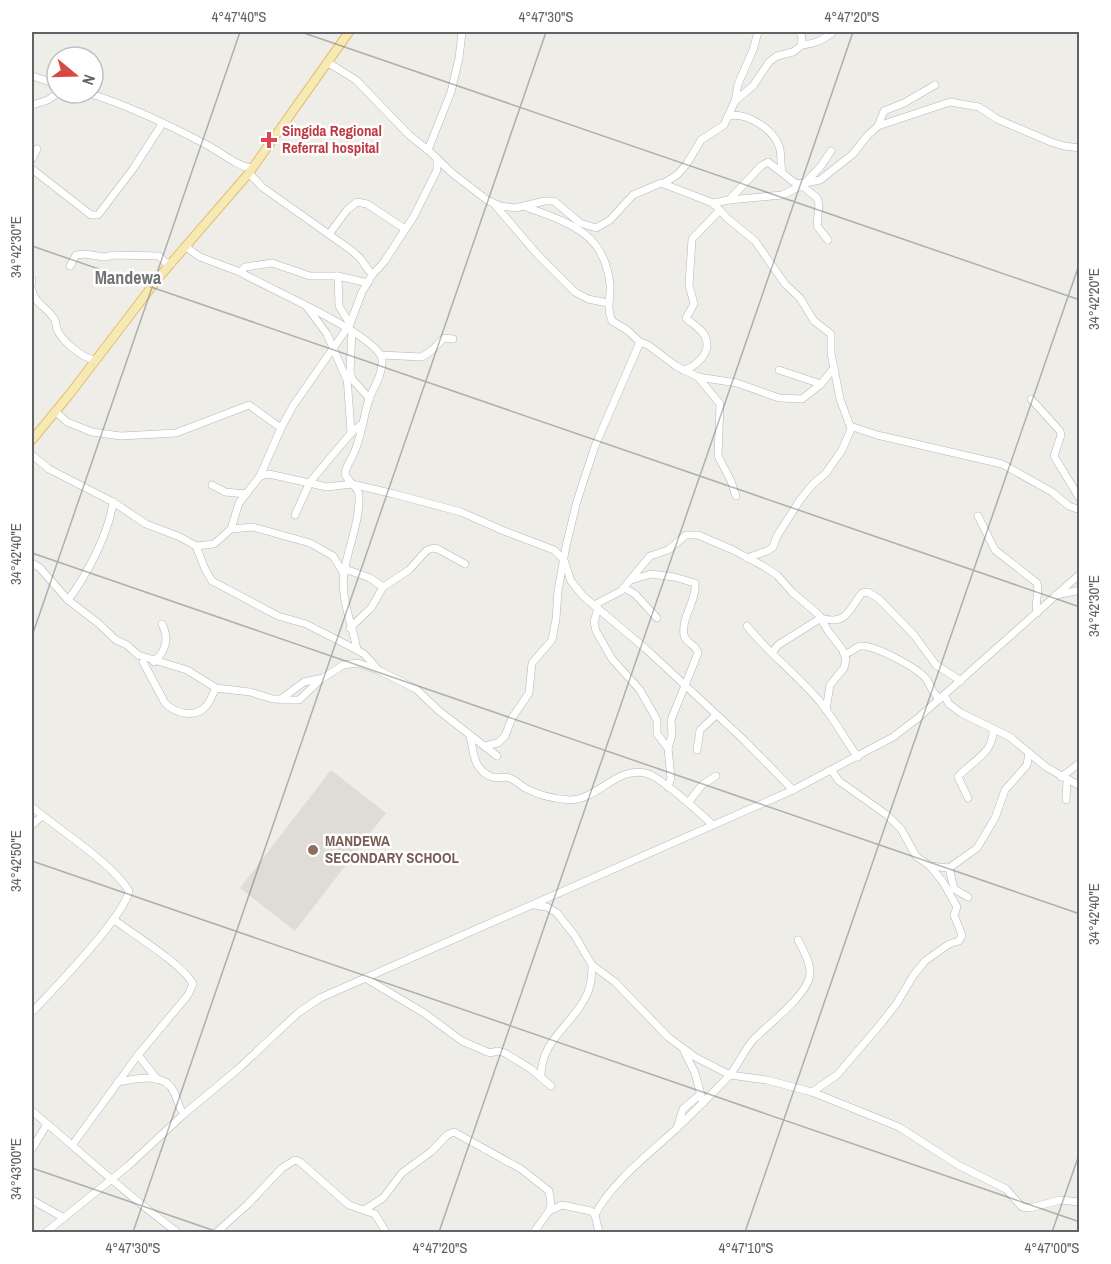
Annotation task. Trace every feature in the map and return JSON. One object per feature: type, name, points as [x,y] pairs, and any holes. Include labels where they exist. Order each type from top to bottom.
[{"type":"main road","points":[[33,435],[55,411],[172,262],[251,170],[349,32]]},
{"type":"street","points":[[428,150],[451,92],[462,32]]},
{"type":"street","points":[[494,204],[526,207],[545,201],[554,201],[580,223],[600,228],[633,195],[646,188],[664,183],[677,175],[701,141],[720,129],[735,101],[738,84],[758,32]]},
{"type":"street","points":[[800,32],[801,45]]},
{"type":"street","points":[[735,101],[753,86],[772,58],[793,52],[801,45],[814,44],[832,32]]},
{"type":"street","points":[[327,62],[360,83],[396,122],[437,159],[494,204],[537,254],[576,292],[608,303]]},
{"type":"street","points":[[878,126],[884,111],[904,103],[935,85]]},
{"type":"street","points":[[105,100],[206,144],[251,170],[262,187],[330,233],[360,258],[372,275]]},
{"type":"street","points":[[802,184],[824,179],[853,154],[878,126],[944,104],[957,102],[979,107],[997,119],[1057,144],[1080,148]]},
{"type":"street","points":[[728,116],[738,114],[747,116],[772,136],[779,145],[783,173]]},
{"type":"street","points":[[32,169],[91,215],[98,215],[134,169],[162,124]]},
{"type":"street","points":[[32,159],[37,149]]},
{"type":"street","points":[[713,203],[782,195],[802,184],[821,166],[831,151]]},
{"type":"street","points":[[32,455],[49,469],[113,502],[135,518],[196,546],[214,544],[231,529],[238,503],[260,476],[293,406],[333,348],[350,328],[372,275],[384,262],[405,229],[435,173],[437,159]]},
{"type":"street","points":[[729,200],[764,163],[772,163],[788,179],[802,184],[817,198],[819,209],[816,223],[820,232],[828,240]]},
{"type":"street","points":[[435,173],[446,166]]},
{"type":"street","points":[[664,183],[713,203],[727,218],[755,240],[785,285],[800,298],[814,321],[831,334],[831,353],[840,399],[852,427],[842,450],[826,473],[800,500],[780,529],[773,547],[769,551],[747,558]]},
{"type":"street","points":[[330,233],[347,210],[357,202],[367,204],[405,229]]},
{"type":"street","points":[[526,207],[570,224],[597,245],[609,279],[608,303],[612,321],[682,370],[698,377],[729,381],[765,394],[786,399],[802,399],[821,384],[834,368]]},
{"type":"street","points":[[682,370],[697,365],[707,343],[705,336],[686,318],[694,304],[689,285],[692,239],[720,210]]},
{"type":"street","points":[[186,247],[200,257],[240,272],[350,328],[381,355],[418,358],[431,351],[444,338],[453,339]]},
{"type":"street","points":[[70,266],[76,255],[82,253],[101,257],[159,256],[166,262],[172,262]]},
{"type":"street","points":[[240,272],[245,267],[272,263],[310,276],[338,276],[368,283]]},
{"type":"street","points":[[338,276],[339,306],[350,328],[352,379],[370,399]]},
{"type":"street","points":[[32,290],[33,295],[56,321],[58,331],[63,338],[87,358],[94,360]]},
{"type":"street","points":[[306,305],[322,326],[346,378],[351,433]]},
{"type":"street","points":[[484,746],[498,743],[505,736],[512,718],[529,693],[532,663],[552,640],[569,528],[595,446],[640,342]]},
{"type":"street","points":[[357,650],[347,612],[344,572],[359,497],[358,490],[345,477],[345,473],[357,446],[380,372],[381,355]]},
{"type":"street","points":[[346,378],[350,364]]},
{"type":"street","points":[[779,370],[821,384]]},
{"type":"street","points":[[698,377],[720,404],[718,456],[736,496]]},
{"type":"street","points":[[1031,399],[1060,431],[1061,435],[1054,456],[1080,499]]},
{"type":"street","points":[[55,411],[67,422],[110,436],[176,433],[239,411],[249,405],[281,428]]},
{"type":"street","points":[[295,515],[310,482],[351,433],[362,424]]},
{"type":"street","points":[[852,427],[1002,464],[1052,492],[1069,506],[1080,510]]},
{"type":"street","points":[[260,476],[269,474],[327,487],[352,484],[461,512],[554,550],[564,560],[571,581],[583,596],[646,649],[793,790]]},
{"type":"street","points":[[212,485],[225,492],[246,494]]},
{"type":"street","points":[[68,600],[81,581],[99,543],[109,520],[113,502]]},
{"type":"street","points":[[978,516],[995,550],[1035,580],[1038,587],[1035,606],[1037,613]]},
{"type":"street","points":[[231,529],[253,527],[310,543],[329,553],[344,572],[370,578],[383,587]]},
{"type":"street","points":[[596,607],[624,588],[650,556],[668,550],[690,534],[723,546],[777,574],[792,592],[821,618],[845,654],[844,668],[833,681],[828,692],[826,710]]},
{"type":"street","points":[[196,546],[212,581],[278,616],[306,624],[357,650],[364,654],[378,670]]},
{"type":"street","points":[[350,628],[370,608],[383,587],[409,570],[431,548],[438,549],[465,564]]},
{"type":"street","points":[[32,563],[40,568],[68,600],[138,655],[154,662],[187,669],[216,688],[250,692],[277,699],[299,700],[323,678],[343,665],[352,663],[378,670],[416,689],[497,756]]},
{"type":"street","points":[[631,580],[651,574],[695,583],[695,594],[684,633],[687,641],[697,648],[698,652],[671,720],[672,735],[668,748],[671,778],[668,787]]},
{"type":"street","points":[[46,1233],[111,1181],[310,1004],[334,990],[390,969],[793,790],[858,757],[899,733],[961,681],[1080,574]]},
{"type":"street","points":[[624,588],[635,594],[657,618]]},
{"type":"street","points":[[1056,595],[1080,590]]},
{"type":"street","points":[[772,653],[778,645],[821,618],[833,621],[848,613],[861,593],[871,593],[914,635],[936,665],[961,681]]},
{"type":"street","points":[[596,607],[594,622],[596,631],[607,652],[640,690],[657,720],[657,734],[668,748]]},
{"type":"street","points":[[154,662],[162,655],[166,642],[167,635],[162,624]]},
{"type":"street","points":[[747,626],[793,672],[826,710],[858,757]]},
{"type":"street","points":[[845,654],[861,646],[889,654],[926,678],[934,695],[942,697],[961,713],[1010,737],[1064,778],[1080,786]]},
{"type":"street","points":[[143,662],[165,703],[182,714],[197,712],[204,708],[216,688]]},
{"type":"street","points":[[277,699],[284,697],[304,682],[323,678]]},
{"type":"street","points":[[697,750],[700,730],[716,714]]},
{"type":"street","points":[[968,798],[958,777],[988,749],[993,740],[993,729]]},
{"type":"street","points":[[470,736],[476,765],[492,777],[509,778],[532,791],[570,800],[591,796],[609,782],[625,774],[641,772],[652,775],[713,825]]},
{"type":"street","points":[[930,866],[949,868],[977,848],[995,818],[1005,790],[1027,765],[1029,753]]},
{"type":"street","points":[[1064,778],[1080,764]]},
{"type":"street","points":[[812,1092],[837,1075],[897,1004],[913,976],[925,961],[962,937],[954,915],[956,904],[943,882],[930,866],[916,856],[901,829],[894,822],[838,781],[832,771]]},
{"type":"street","points":[[688,803],[702,785],[716,776]]},
{"type":"street","points":[[1064,778],[1066,800]]},
{"type":"street","points":[[32,807],[92,854],[124,883],[129,891],[128,898],[85,954],[32,1012]]},
{"type":"street","points":[[32,825],[42,816]]},
{"type":"street","points":[[949,868],[954,889],[968,897]]},
{"type":"street","points":[[531,905],[547,907],[557,913],[575,936],[592,965],[615,982],[649,1020],[683,1049],[705,1063],[730,1075],[759,1078],[812,1092],[907,1131],[958,1165],[1006,1189],[1022,1207],[1030,1208],[1060,1200],[1080,1202]]},
{"type":"street","points":[[73,1144],[138,1055],[188,995],[193,984],[165,957],[113,919]]},
{"type":"street","points":[[595,1215],[602,1202],[640,1161],[730,1075],[747,1047],[777,1018],[806,984],[810,970],[798,940]]},
{"type":"street","points":[[541,1076],[545,1051],[583,1002],[588,991],[592,965]]},
{"type":"street","points":[[364,978],[424,1013],[462,1041],[490,1053],[498,1051],[505,1053],[541,1076],[551,1086]]},
{"type":"street","points":[[683,1049],[695,1073],[703,1103]]},
{"type":"street","points":[[138,1055],[157,1079]]},
{"type":"street","points":[[118,1082],[157,1079],[170,1086],[184,1114]]},
{"type":"street","points":[[677,1128],[683,1109],[701,1094]]},
{"type":"street","points":[[32,1111],[73,1144],[111,1181],[174,1232]]},
{"type":"street","points":[[32,1149],[47,1124]]},
{"type":"street","points":[[364,1210],[383,1197],[402,1173],[432,1151],[447,1134],[454,1132],[521,1169],[546,1187],[551,1196],[549,1211],[534,1233]]},
{"type":"street","points":[[217,1233],[282,1167],[295,1160],[349,1205],[375,1215],[386,1233]]},
{"type":"street","points":[[32,1200],[64,1218]]},
{"type":"street","points":[[549,1211],[562,1205],[591,1211],[595,1215],[599,1233]]},
{"type":"shaded area","name":"MANDEWA SECONDARY SCHOOL","points":[[331,770],[386,813],[295,931],[240,888]]},
{"type":"place","name":"Singida Regional Referral hospital","points":[[269,140]]},
{"type":"place","name":"MANDEWA SECONDARY SCHOOL","points":[[313,850]]},
{"type":"district","name":"Mandewa","points":[[128,278]]}]
